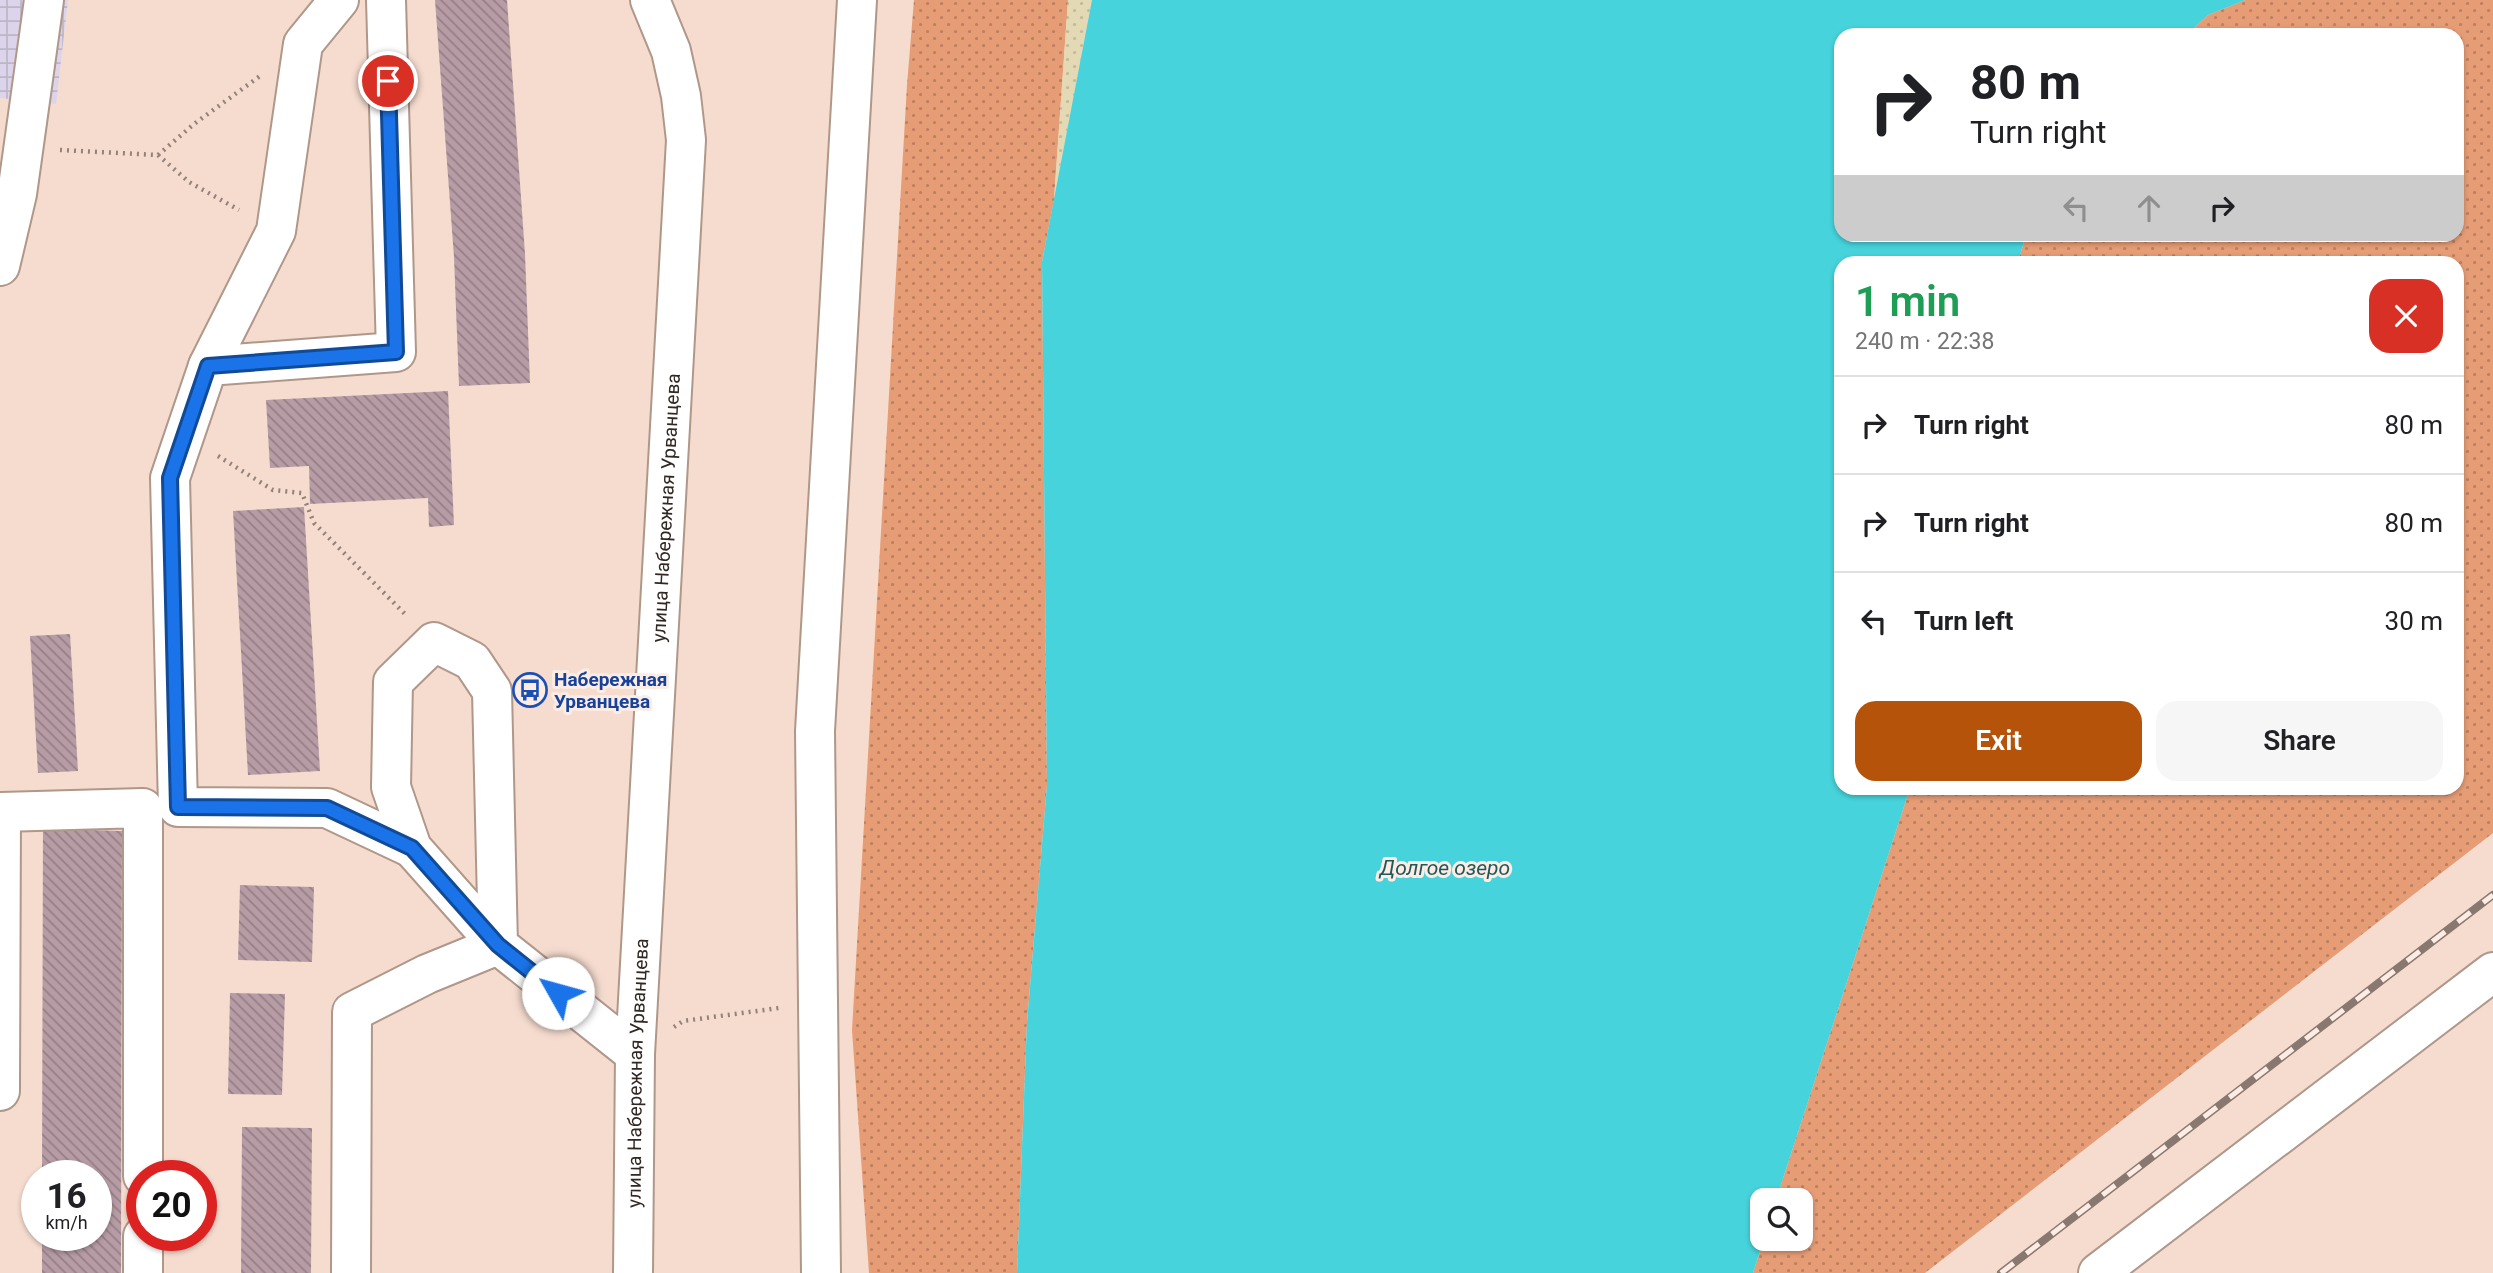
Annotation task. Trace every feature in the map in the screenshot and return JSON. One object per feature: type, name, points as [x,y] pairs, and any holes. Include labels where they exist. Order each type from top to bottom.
[{"type":"street","points":[[0,266],[17,194],[44,0]]},
{"type":"street","points":[[339,0],[303,44],[276,231],[208,366],[170,478],[178,807],[327,808],[412,848],[511,955],[635,1054]]},
{"type":"street","points":[[208,366],[396,352],[386,0]]},
{"type":"street","name":"улица Набережная Урванцева","points":[[633,1273],[635,1054],[686,140],[681,96],[671,51],[650,0]]},
{"type":"street","points":[[821,1273],[815,731],[857,0]]},
{"type":"street","points":[[412,848],[391,788],[393,682],[434,642],[472,661],[492,691],[511,955]]},
{"type":"street","points":[[0,1091],[1,811],[142,808],[143,1160]]},
{"type":"street","points":[[351,1273],[352,1012],[427,974],[511,955]]},
{"type":"street","points":[[2098,1273],[2493,972]]},
{"type":"street","points":[[143,1251],[143,1273]]},
{"type":"path","points":[[158,155],[194,124],[303,44]]},
{"type":"path","points":[[47,149],[158,155],[188,182],[276,231]]},
{"type":"path","points":[[184,435],[273,490],[302,493],[314,523],[434,642]]},
{"type":"path","points":[[683,1021],[789,1007]]},
{"type":"shaded area","points":[[0,0],[68,0],[56,104],[0,98]]},
{"type":"shaded area","points":[[914,0],[1068,0],[1054,200],[1042,262],[1047,785],[1027,1022],[1017,1273],[869,1273],[852,1030]]},
{"type":"shaded area","points":[[2245,0],[2493,0],[2493,833],[1925,1273],[1753,1273],[1760,1251],[1813,1251],[1813,1188],[1780,1188],[1908,795],[2464,795],[2464,256],[2020,256],[2024,242],[2464,242],[2464,28],[2194,28],[2208,15]]},
{"type":"sand","points":[[1068,0],[1092,0],[1054,200]]},
{"type":"water","name":"Долгое озеро","points":[[1092,0],[2245,0],[2208,15],[2194,28],[1834,28],[1834,242],[2024,242],[2020,256],[1834,256],[1834,795],[1908,795],[1780,1188],[1750,1188],[1750,1251],[1760,1251],[1753,1273],[1017,1273],[1027,1022],[1047,785],[1042,262]]},
{"type":"building","points":[[435,0],[507,0],[525,254],[530,383],[459,386],[454,257]]},
{"type":"building","points":[[448,391],[454,525],[429,527],[428,498],[310,504],[309,466],[270,468],[266,400]]},
{"type":"building","points":[[304,507],[320,771],[248,775],[233,511]]},
{"type":"building","points":[[70,634],[78,771],[38,773],[30,636]]},
{"type":"building","points":[[43,822],[90,823],[90,830],[122,831],[121,1273],[42,1273],[42,1251],[112,1251],[112,1160],[42,1160]]},
{"type":"building","points":[[240,885],[314,887],[312,962],[238,960]]},
{"type":"building","points":[[230,993],[285,994],[282,1095],[228,1094]]},
{"type":"building","points":[[242,1127],[312,1128],[311,1273],[241,1273]]},
{"type":"railway","points":[[2001,1273],[2493,895]]},
{"type":"place","name":"Набережная Урванцева","points":[[530,690]]},
{"type":"route","points":[[388,81],[396,352],[208,366],[170,478],[178,807],[327,808],[412,848],[498,945],[558,993]]}]
